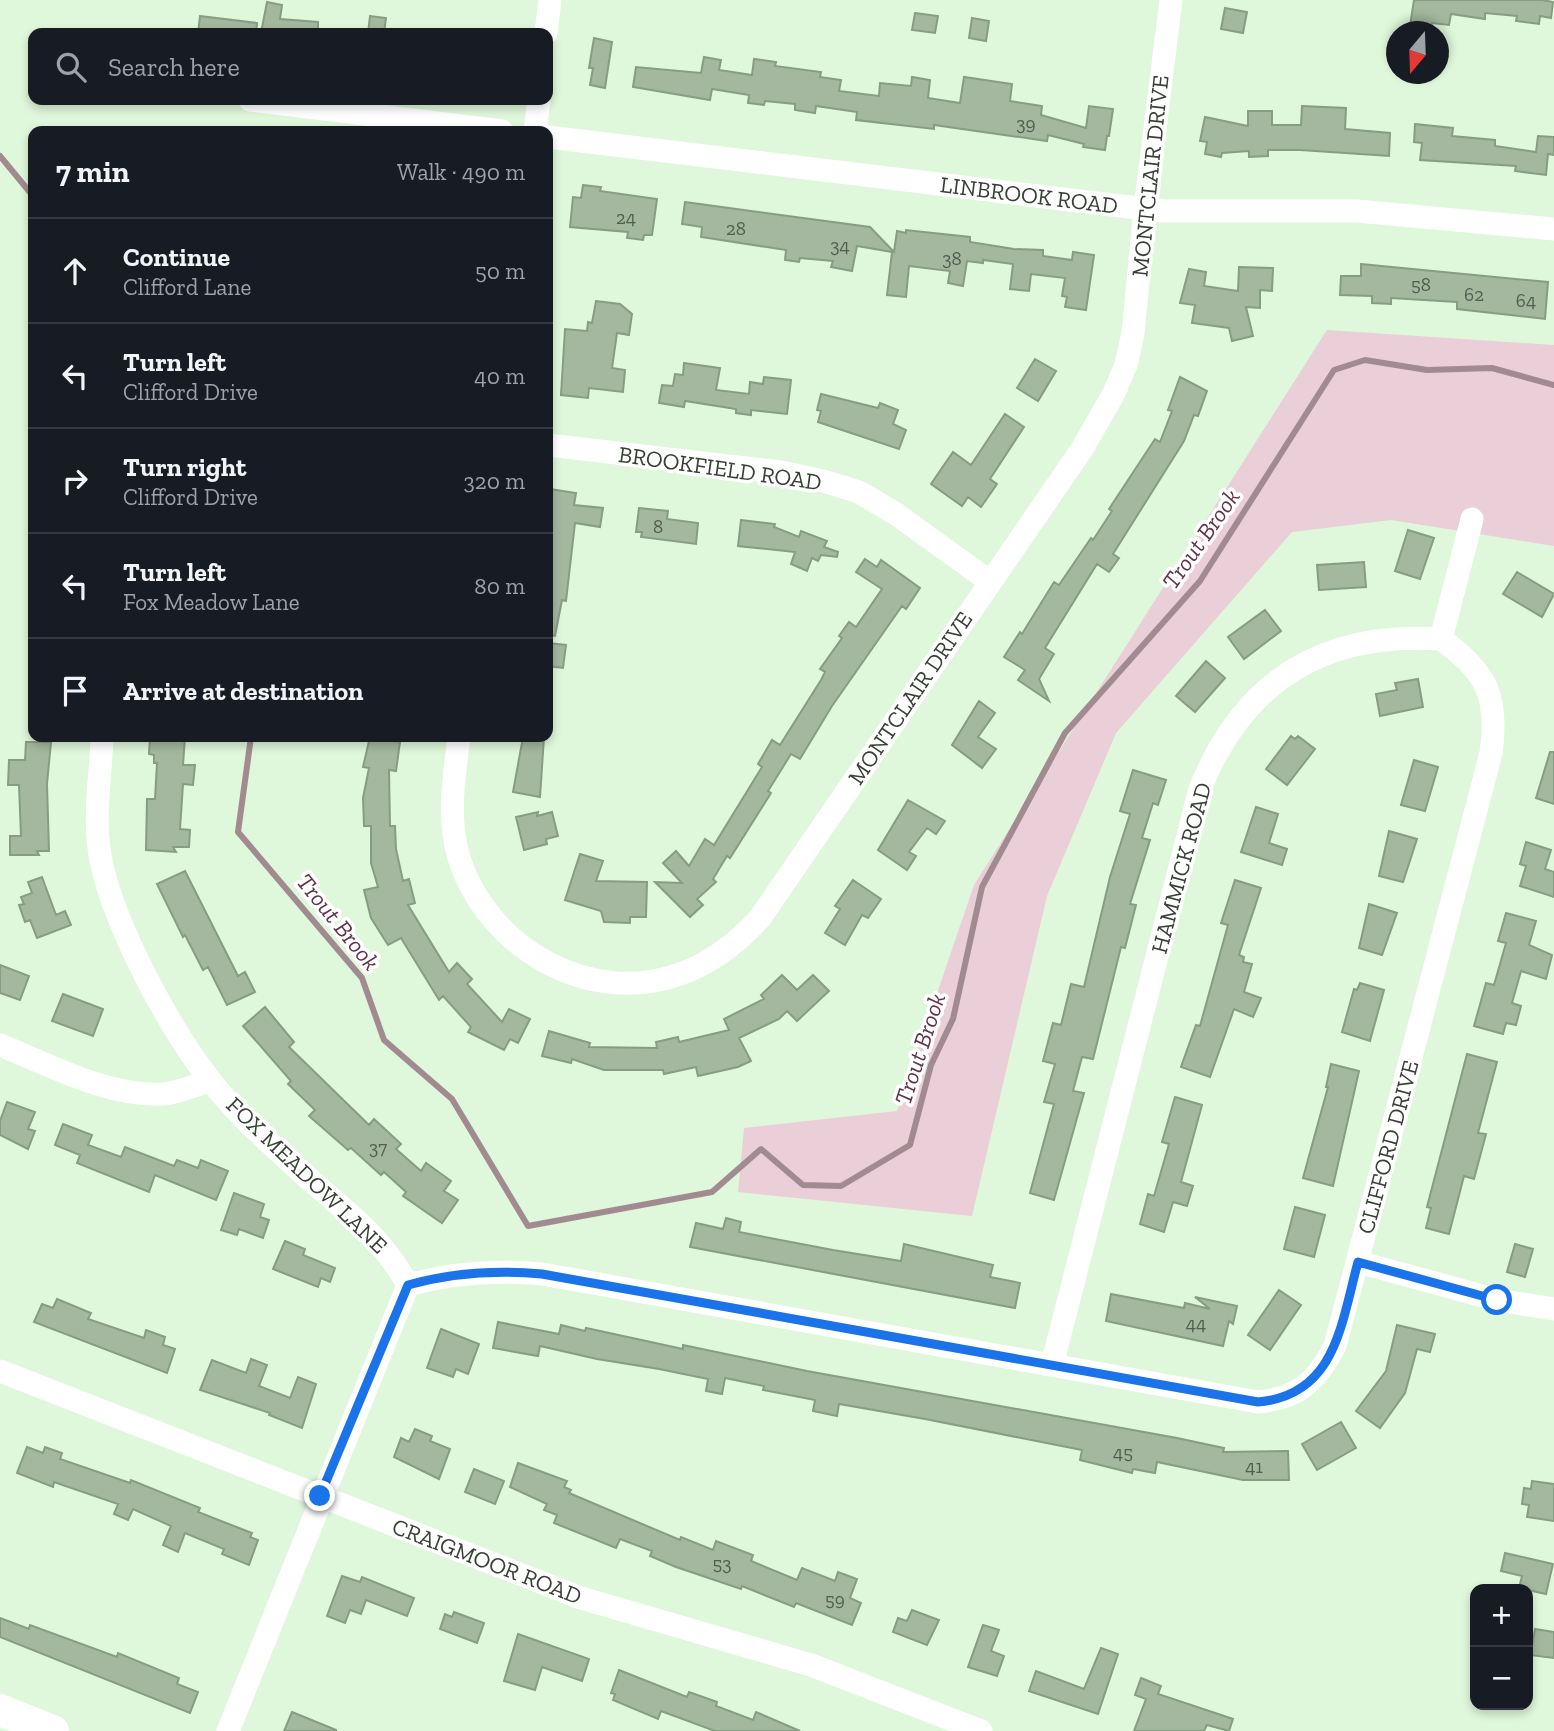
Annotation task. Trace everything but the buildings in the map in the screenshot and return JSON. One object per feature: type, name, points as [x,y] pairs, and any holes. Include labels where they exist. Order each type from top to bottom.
[{"type":"main road","points":[[0,1710],[53,1731]]},
{"type":"street","points":[[547,28],[550,0]]},
{"type":"street","name":"MONTCLAIR DRIVE","points":[[458,742],[452,800],[455,840],[473,890],[502,931],[541,961],[586,978],[623,983],[682,974],[721,954],[760,918],[1082,449],[1113,395],[1126,365],[1133,333],[1144,209],[1171,0]]},
{"type":"street","points":[[291,105],[461,126]]},
{"type":"street","points":[[536,126],[538,105]]},
{"type":"street","name":"LINBROOK ROAD","points":[[553,138],[1144,209],[1237,213],[1357,211],[1554,229]]},
{"type":"street","name":"BROOKFIELD ROAD","points":[[553,446],[781,472],[859,492],[896,514],[989,581]]},
{"type":"street","points":[[1441,639],[1472,519]]},
{"type":"street","name":"CLIFFORD DRIVE","points":[[408,1285],[431,1278],[482,1273],[542,1274],[1258,1402],[1281,1400],[1304,1387],[1322,1371],[1335,1346],[1488,767],[1495,727],[1494,708],[1480,672],[1441,639]]},
{"type":"street","name":"HAMMICK ROAD","points":[[1052,1365],[1200,789],[1215,751],[1239,717],[1264,690],[1306,662],[1344,648],[1378,640],[1441,639]]},
{"type":"street","name":"FOX MEADOW LANE","points":[[102,742],[98,824],[103,870],[120,917],[145,971],[210,1080],[288,1160],[373,1233],[408,1285]]},
{"type":"street","points":[[0,1045],[96,1083],[130,1091],[164,1094],[210,1080]]},
{"type":"street","points":[[1358,1262],[1497,1300],[1554,1310]]},
{"type":"street","points":[[228,1731],[320,1496],[408,1285]]},
{"type":"street","name":"CRAIGMOOR ROAD","points":[[0,1371],[581,1598],[811,1665],[981,1731]]},
{"type":"shaded area","points":[[1327,330],[1554,345],[1554,546],[1391,520],[1292,532],[1116,733],[1047,896],[972,1216],[738,1192],[744,1128],[897,1111],[974,885]]},
{"type":"waterway","name":"Trout Brook","points":[[0,156],[28,190]]},
{"type":"waterway","name":"Trout Brook","points":[[250,742],[238,832],[362,978],[384,1040],[452,1099],[528,1226],[712,1192],[761,1149],[803,1185],[841,1186],[910,1145],[931,1065],[953,1019],[982,887],[1065,733],[1200,581],[1334,370],[1365,360],[1427,370],[1492,368],[1554,385]]},
{"type":"route","points":[[320,1496],[408,1285],[431,1278],[510,1271],[542,1274],[1258,1402],[1281,1400],[1304,1387],[1322,1371],[1335,1346],[1358,1262],[1497,1300]]}]
